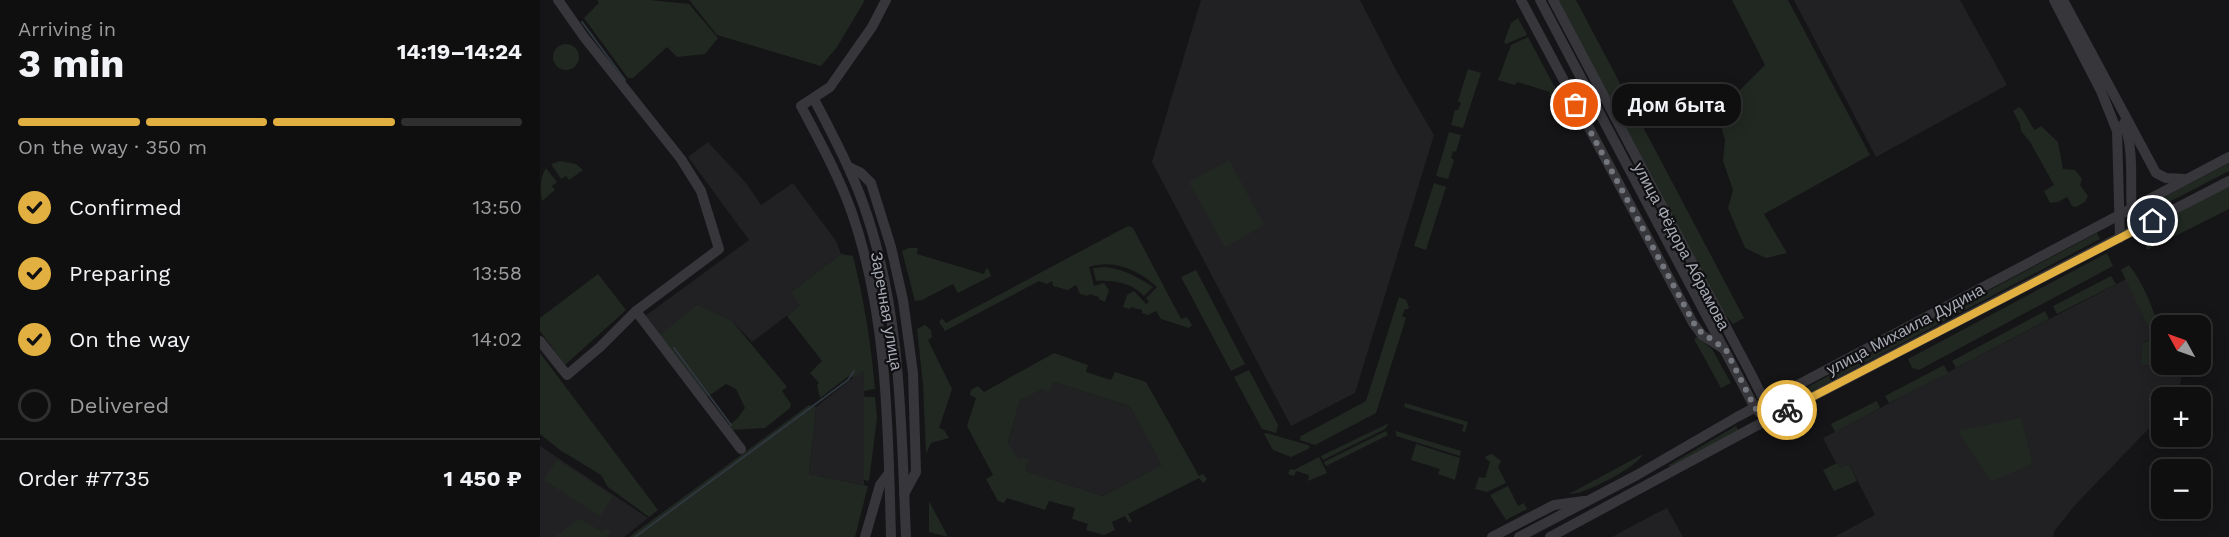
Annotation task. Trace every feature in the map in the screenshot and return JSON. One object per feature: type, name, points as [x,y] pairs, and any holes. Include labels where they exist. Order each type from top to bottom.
[{"type":"street","points":[[540,342],[567,375],[600,347],[636,311],[719,249],[701,191],[692,177],[584,38],[558,0]]},
{"type":"street","points":[[886,0],[851,60],[830,87],[814,99],[849,166],[871,183],[891,247],[903,300],[912,373],[916,472],[904,495],[906,537]]},
{"type":"street","points":[[1521,0],[1693,323],[1702,335],[1726,350]]},
{"type":"street","name":"улица Фёдора Абрамова","points":[[1540,0],[1726,350],[1760,405]]},
{"type":"street","name":"улица Фёдора Абрамова","points":[[1552,0],[1767,420]]},
{"type":"street","points":[[2054,0],[2115,122],[2125,213],[2133,231]]},
{"type":"street","points":[[2063,0],[2156,173],[2166,178],[2189,179]]},
{"type":"street","name":"Заречная улица","points":[[814,99],[801,105],[851,212],[869,274],[884,363],[891,537]]},
{"type":"street","points":[[2115,100],[2129,142],[2125,213],[2120,238]]},
{"type":"street","name":"улица Михаила Дудина","points":[[1519,537],[1760,405],[2229,157]]},
{"type":"street","name":"улица Михаила Дудина","points":[[1550,537],[1767,420],[2229,181]]},
{"type":"street","points":[[636,311],[741,449]]},
{"type":"street","name":"Заречная улица","points":[[865,537],[880,485],[889,473]]},
{"type":"street","points":[[1492,537],[1554,505],[1587,501]]},
{"type":"shaded area","points":[[597,0],[649,0],[689,4],[718,38],[705,54],[677,57],[667,47],[633,78],[628,78],[584,18],[599,3]]},
{"type":"shaded area","points":[[689,0],[865,0],[837,47],[821,66],[717,35]]},
{"type":"shaded area","points":[[1201,0],[1360,0],[1396,70],[1434,135],[1355,393],[1291,426],[1152,162]]},
{"type":"shaded area","points":[[1557,0],[1576,0],[1744,318],[1733,324],[1721,310]]},
{"type":"shaded area","points":[[1732,0],[1788,0],[1870,155],[1764,214],[1787,253],[1766,258],[1745,248],[1728,208],[1733,190],[1723,161],[1725,140],[1720,123],[1726,104],[1765,65]]},
{"type":"shaded area","points":[[1794,0],[1960,0],[2007,85],[1876,157]]},
{"type":"shaded area","points":[[1518,18],[1527,35],[1506,44],[1504,42],[1511,23]]},
{"type":"shaded area","points":[[1528,37],[1560,97],[1549,96],[1550,92],[1517,82],[1515,85],[1498,80],[1511,45]]},
{"type":"shaded area","points":[[566,44],[575,48],[579,57],[575,66],[566,70],[557,66],[553,57],[557,48]]},
{"type":"shaded area","points":[[1468,69],[1481,73],[1463,128],[1451,125],[1455,110],[1458,110],[1461,103],[1458,101]]},
{"type":"shaded area","points":[[2019,107],[2035,130],[2041,126],[2058,142],[2063,169],[2075,170],[2082,179],[2080,185],[2088,196],[2085,202],[2076,207],[2072,206],[2067,197],[2050,203],[2044,191],[2054,185],[2030,142],[2021,131],[2013,111]]},
{"type":"shaded area","points":[[1449,132],[1461,135],[1456,152],[1453,151],[1451,158],[1454,160],[1448,179],[1436,176]]},
{"type":"shaded area","points":[[708,142],[746,183],[761,205],[793,183],[836,241],[841,254],[791,292],[801,305],[752,342],[732,321],[660,335],[645,316],[749,240],[688,157]]},
{"type":"shaded area","points":[[1229,160],[1264,225],[1225,247],[1189,182]]},
{"type":"shaded area","points":[[560,161],[576,164],[583,170],[569,180],[566,176],[561,179],[551,164]]},
{"type":"shaded area","points":[[2229,163],[2229,171],[2142,216],[2138,215],[2138,211]]},
{"type":"shaded area","points":[[546,168],[557,182],[552,186],[555,190],[542,201],[541,184]]},
{"type":"shaded area","points":[[1434,183],[1446,187],[1426,250],[1414,246]]},
{"type":"shaded area","points":[[2229,186],[2229,209],[2147,250],[2144,237],[2149,228]]},
{"type":"shaded area","points":[[1128,226],[1133,228],[1181,319],[1187,317],[1192,325],[1189,328],[1161,319],[1156,311],[1148,315],[1142,313],[1142,310],[1123,307],[1127,295],[1134,291],[1146,304],[1149,302],[1146,298],[1157,287],[1134,271],[1108,264],[1089,267],[1094,286],[1104,283],[1109,290],[1105,302],[1099,297],[1080,294],[1076,285],[1068,290],[1053,286],[1052,281],[1047,284],[1039,281],[945,331],[939,322],[942,318],[946,323]]},
{"type":"shaded area","points":[[2097,233],[2100,239],[1789,403],[1787,398]]},
{"type":"shaded area","points":[[918,248],[917,254],[984,274],[986,268],[991,276],[958,293],[953,284],[922,300],[915,301],[902,251]]},
{"type":"shaded area","points":[[2107,253],[2113,266],[1919,370],[1912,368],[1908,359]]},
{"type":"shaded area","points":[[841,254],[853,256],[867,322],[875,389],[864,391],[863,371],[853,378],[850,375],[820,398],[817,385],[819,383],[810,373],[822,361],[787,316],[800,305],[791,292]]},
{"type":"shaded area","points":[[2129,265],[2139,279],[2155,315],[2151,315],[2151,333],[2121,270]]},
{"type":"shaded area","points":[[1105,267],[1136,277],[1153,287],[1144,296],[1134,288],[1122,283],[1096,281],[1093,268]]},
{"type":"shaded area","points":[[1196,270],[1245,364],[1231,371],[1181,277]]},
{"type":"shaded area","points":[[598,274],[626,310],[565,365],[540,331],[540,318]]},
{"type":"shaded area","points":[[2111,276],[2116,284],[2057,314],[2053,306]]},
{"type":"shaded area","points":[[2126,279],[2151,333],[2151,338],[2145,342],[2141,364],[2151,366],[2151,375],[2182,375],[2179,387],[2151,387],[2151,426],[2076,504],[2055,530],[2053,537],[1834,537],[1875,515],[1849,464],[1839,469],[1823,438]]},
{"type":"shaded area","points":[[1399,297],[1406,300],[1409,307],[1405,309],[1402,316],[1406,318],[1376,413],[1315,445],[1300,440],[1301,436],[1366,401]]},
{"type":"shaded area","points":[[697,305],[732,321],[787,387],[782,391],[791,404],[790,408],[765,428],[732,430],[728,426],[745,408],[736,389],[726,384],[707,397],[660,335]]},
{"type":"shaded area","points":[[2045,311],[2049,319],[1956,368],[1952,361]]},
{"type":"shaded area","points":[[925,325],[931,330],[932,337],[928,340],[952,389],[939,428],[944,430],[949,438],[931,443],[926,454],[923,385],[917,329]]},
{"type":"shaded area","points":[[1697,337],[1712,349],[1731,383],[1721,388],[1694,339]]},
{"type":"shaded area","points":[[2151,338],[2151,366],[2141,364],[2143,344]]},
{"type":"shaded area","points":[[540,353],[658,510],[649,517],[608,487],[601,475],[560,450],[540,434]]},
{"type":"shaded area","points":[[1054,353],[1088,365],[1086,372],[1111,380],[1115,372],[1146,382],[1199,476],[1203,474],[1207,479],[1203,483],[1199,478],[1128,514],[1132,521],[1129,523],[1125,516],[1112,522],[1115,530],[1104,535],[1086,530],[1088,524],[1072,519],[1075,508],[1049,501],[1045,510],[1007,498],[1004,503],[998,501],[986,479],[993,475],[967,426],[976,398],[970,395],[971,390],[978,386],[984,392]],"holes":[[[1053,382],[1130,406],[1162,465],[1103,496],[1025,471],[1029,458],[1018,459],[1008,442],[1020,400],[1042,389],[1049,392]]]},
{"type":"shaded area","points":[[1944,365],[1948,373],[1889,403],[1885,396]]},
{"type":"shaded area","points":[[863,370],[866,427],[864,485],[809,474],[816,407]]},
{"type":"shaded area","points":[[1249,370],[1278,425],[1276,433],[1262,429],[1234,377]]},
{"type":"shaded area","points":[[1053,382],[1130,406],[1163,465],[1103,496],[1024,471],[1008,442],[1020,400]]},
{"type":"shaded area","points":[[864,397],[875,397],[877,418],[869,481],[864,480]]},
{"type":"shaded area","points":[[1877,401],[1880,408],[1835,432],[1831,424]]},
{"type":"shaded area","points":[[1405,403],[1468,422],[1465,432],[1462,431],[1464,425],[1404,407]]},
{"type":"shaded area","points":[[809,405],[816,407],[809,474],[868,486],[855,537],[629,537]]},
{"type":"shaded area","points":[[2021,418],[2032,461],[2030,465],[1991,481],[1958,431]]},
{"type":"shaded area","points":[[1389,423],[1385,429],[1323,460],[1321,456]]},
{"type":"shaded area","points":[[1736,426],[1738,430],[1670,467],[1669,465]]},
{"type":"shaded area","points":[[1386,431],[1388,435],[1326,466],[1324,462]]},
{"type":"shaded area","points":[[1396,431],[1461,451],[1460,456],[1396,436]]},
{"type":"shaded area","points":[[1264,434],[1308,445],[1310,448],[1291,457],[1273,450]]},
{"type":"shaded area","points":[[1416,444],[1460,458],[1455,480],[1438,474],[1440,469],[1411,460]]},
{"type":"shaded area","points":[[540,446],[648,518],[624,537],[540,537]]},
{"type":"shaded area","points":[[1492,454],[1501,461],[1498,467],[1506,483],[1487,492],[1475,489],[1479,477],[1485,478],[1490,462],[1485,458]]},
{"type":"shaded area","points":[[1643,454],[1631,466],[1609,479],[1586,490],[1569,494]]},
{"type":"shaded area","points":[[1319,457],[1327,473],[1308,481],[1309,475],[1296,471],[1294,476],[1288,474],[1290,469],[1294,470]]},
{"type":"shaded area","points":[[557,460],[613,496],[600,516],[544,480]]},
{"type":"shaded area","points":[[1837,463],[1840,468],[1849,464],[1857,481],[1834,491],[1823,470]]},
{"type":"shaded area","points":[[1508,486],[1518,506],[1524,503],[1527,509],[1506,520],[1490,495]]},
{"type":"shaded area","points":[[929,501],[948,537],[929,532]]},
{"type":"shaded area","points":[[1667,508],[1683,537],[1612,537],[1653,515]]},
{"type":"shaded area","points":[[579,519],[603,532],[607,529],[611,532],[605,537],[555,537]]},
{"type":"waterway","points":[[582,22],[625,80]]},
{"type":"waterway","points":[[674,348],[731,425]]},
{"type":"waterway","points":[[635,537],[848,380],[854,371]]},
{"type":"way so far","points":[[1576,105],[1697,329],[1702,335],[1726,350],[1755,408],[1767,420],[1787,410]]},
{"type":"place","name":"Дом быта","points":[[1576,105]]},
{"type":"route","points":[[1787,410],[2153,221]]}]
